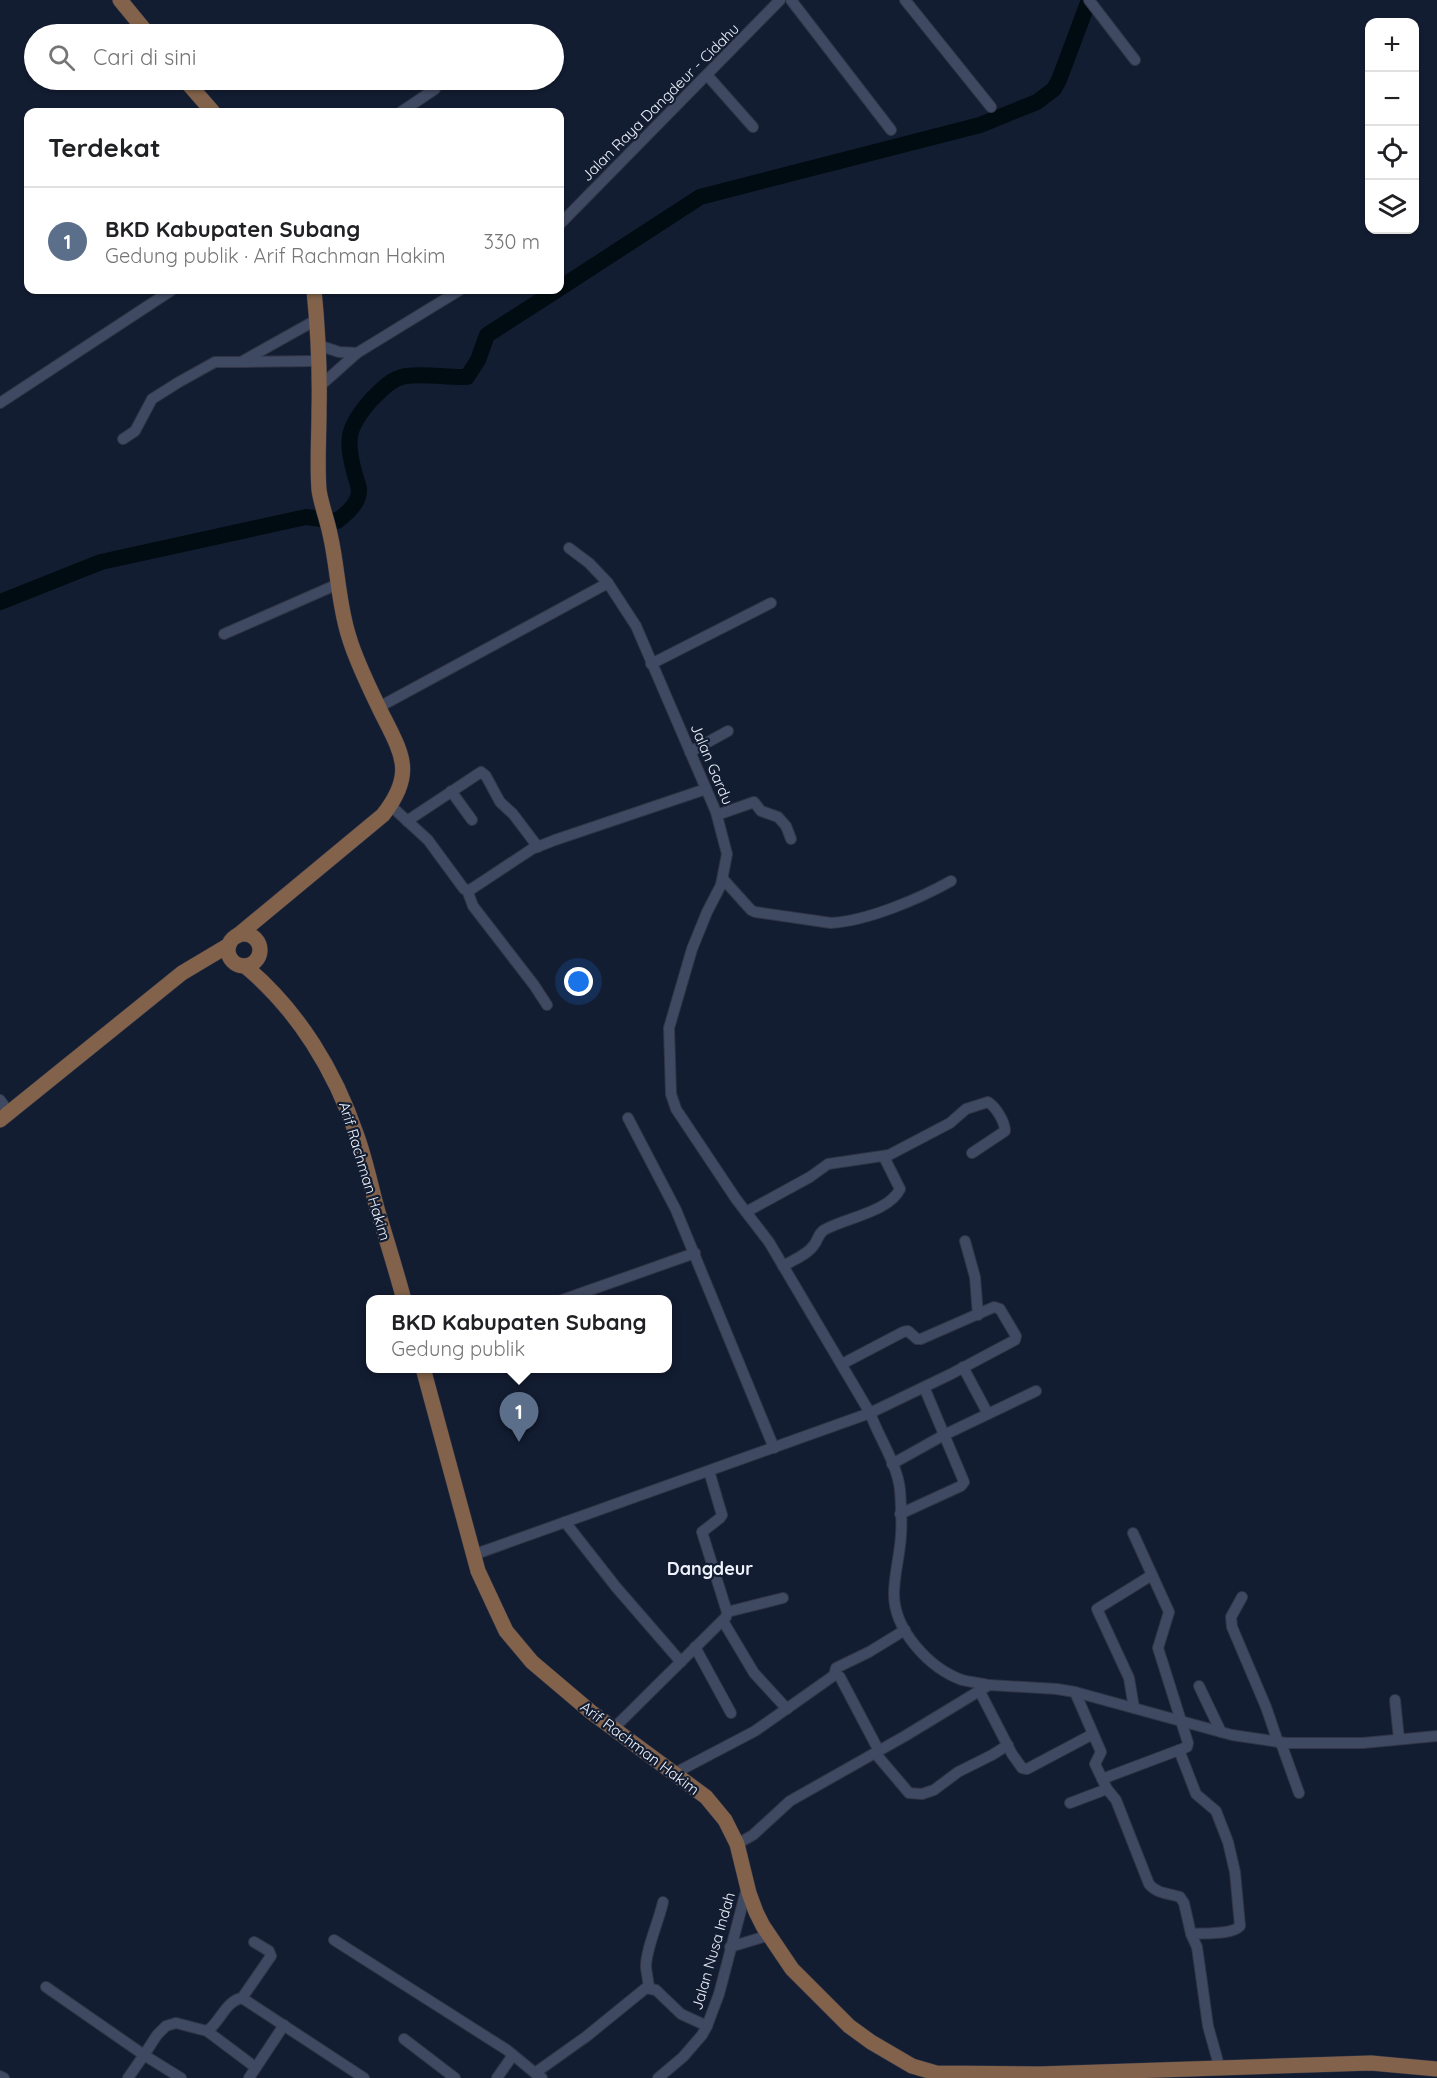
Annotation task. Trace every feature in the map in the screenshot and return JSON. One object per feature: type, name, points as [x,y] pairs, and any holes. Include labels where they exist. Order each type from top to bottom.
[{"type":"main road","points":[[120,0],[140,24]]},
{"type":"main road","points":[[194,90],[210,108]]},
{"type":"main road","points":[[240,965],[229,956],[240,939],[262,916],[383,815],[400,789],[404,770],[394,736],[349,637],[331,535],[319,490],[320,386],[314,294]]},
{"type":"main road","points":[[5,1117],[182,973],[240,939],[259,946],[258,957],[267,986]]},
{"type":"main road","points":[[199,962],[250,965],[258,957]]},
{"type":"main road","name":"Arif Rachman Hakim","points":[[240,965],[267,986],[311,1040],[341,1095],[358,1137],[403,1295]]},
{"type":"main road","name":"Arif Rachman Hakim","points":[[424,1373],[478,1571],[497,1615],[515,1644],[541,1670],[706,1797],[725,1820],[737,1844],[756,1912],[792,1969],[849,2026],[891,2056],[912,2066],[936,2073],[1015,2074],[1371,2063],[1437,2069]]},
{"type":"street","name":"Jalan Raya Dangdeur - Cidahu","points":[[564,220],[780,0]]},
{"type":"street","points":[[791,0],[891,130]]},
{"type":"street","points":[[905,0],[991,107]]},
{"type":"street","points":[[1093,2],[1135,60]]},
{"type":"street","points":[[707,75],[753,128]]},
{"type":"street","points":[[407,108],[432,90]]},
{"type":"street","points":[[0,403],[166,294]]},
{"type":"street","points":[[320,386],[357,353],[453,294]]},
{"type":"street","points":[[241,362],[316,320]]},
{"type":"street","points":[[318,345],[339,352],[357,353]]},
{"type":"street","points":[[123,439],[135,431],[148,405],[155,397],[215,362],[318,361]]},
{"type":"street","name":"Jalan Gardu","points":[[569,548],[589,563],[608,583],[636,626],[717,815],[727,854],[723,879],[692,949],[668,1038],[673,1102],[746,1212],[769,1242],[842,1364],[864,1415],[892,1464],[900,1487],[901,1536],[894,1594],[896,1608],[905,1630]]},
{"type":"street","points":[[379,707],[608,583]]},
{"type":"street","points":[[224,634],[338,584]]},
{"type":"street","points":[[651,664],[771,603]]},
{"type":"street","points":[[690,752],[728,731]]},
{"type":"street","points":[[407,821],[478,772],[483,772],[500,802],[513,813],[538,847]]},
{"type":"street","points":[[467,890],[474,888],[538,847],[610,820],[706,789]]},
{"type":"street","points":[[451,791],[472,820]]},
{"type":"street","points":[[717,815],[754,802],[763,812],[778,817],[786,826],[791,838]]},
{"type":"street","points":[[391,806],[428,840],[467,890],[473,906],[547,1005]]},
{"type":"street","points":[[723,879],[755,912],[831,922],[869,915],[927,894],[951,881]]},
{"type":"street","points":[[0,1100],[5,1117]]},
{"type":"street","points":[[746,1212],[810,1177],[828,1164],[885,1157],[950,1123],[966,1108],[988,1102],[1005,1126],[1005,1131],[972,1153]]},
{"type":"street","points":[[628,1118],[672,1201],[774,1448]]},
{"type":"street","points":[[783,1266],[815,1245],[818,1236],[824,1230],[846,1222],[894,1198],[900,1189],[885,1157]]},
{"type":"street","points":[[965,1241],[975,1277],[978,1315]]},
{"type":"street","points":[[574,1295],[695,1253]]},
{"type":"street","points":[[473,1555],[864,1415],[924,1387],[1016,1338],[998,1308],[994,1307],[921,1339],[917,1339],[908,1331],[903,1332],[842,1364]]},
{"type":"street","points":[[963,1367],[988,1414]]},
{"type":"street","points":[[900,1514],[963,1484],[964,1479],[924,1387]]},
{"type":"street","points":[[892,1464],[944,1435],[1036,1391]]},
{"type":"street","points":[[709,1471],[722,1515],[702,1532],[725,1617],[754,1673],[787,1709]]},
{"type":"street","points":[[565,1522],[616,1587],[681,1662]]},
{"type":"street","points":[[1070,1803],[1105,1784],[1187,1747],[1188,1743],[1158,1648],[1169,1612],[1132,1533]]},
{"type":"street","points":[[1134,1708],[1129,1678],[1097,1609],[1152,1575]]},
{"type":"street","points":[[1242,1597],[1231,1617],[1232,1628],[1299,1793]]},
{"type":"street","points":[[614,1728],[725,1617],[783,1598]]},
{"type":"street","points":[[675,1773],[750,1734],[834,1675],[836,1668],[905,1630],[928,1658],[948,1673],[982,1686],[1057,1689],[1075,1692],[1221,1732],[1279,1743],[1363,1743],[1437,1736]]},
{"type":"street","points":[[695,1647],[731,1713]]},
{"type":"street","points":[[834,1675],[840,1677],[877,1752],[909,1793],[922,1794],[934,1790],[958,1772],[1008,1745]]},
{"type":"street","points":[[737,1844],[753,1835],[790,1801],[877,1752],[982,1686]]},
{"type":"street","points":[[982,1686],[1008,1745],[1020,1766],[1027,1769],[1093,1734]]},
{"type":"street","points":[[1199,1686],[1221,1732]]},
{"type":"street","points":[[1075,1692],[1101,1752],[1095,1764],[1116,1800],[1149,1884],[1159,1892],[1177,1895],[1181,1898],[1197,1947],[1208,2026],[1220,2069]]},
{"type":"street","points":[[1395,1700],[1399,1739]]},
{"type":"street","points":[[1179,1750],[1196,1794],[1216,1812],[1228,1842],[1235,1872],[1240,1926],[1230,1932],[1191,1934]]},
{"type":"street","name":"Jalan Nusa Indah","points":[[658,2078],[683,2057],[707,2026],[719,1994],[748,1884]]},
{"type":"street","points":[[650,1988],[646,1967],[663,1902]]},
{"type":"street","points":[[730,1947],[770,1935]]},
{"type":"street","points":[[334,1940],[513,2055],[538,2075],[639,1991],[650,1988],[656,1990],[681,2014],[707,2026]]},
{"type":"street","points":[[242,1998],[271,1956],[269,1952],[254,1942]]},
{"type":"street","points":[[46,1987],[144,2055],[182,2078]]},
{"type":"street","points":[[207,2031],[230,2004],[237,1998],[242,1998],[364,2078]]},
{"type":"street","points":[[128,2078],[158,2035],[171,2024],[207,2031],[255,2067]]},
{"type":"street","points":[[249,2078],[284,2025]]},
{"type":"street","points":[[404,2040],[454,2078]]},
{"type":"street","points":[[497,2078],[513,2055]]},
{"type":"waterway","points":[[564,285],[700,197],[980,125],[1037,102],[1054,89],[1059,80],[1089,0]]},
{"type":"waterway","points":[[0,602],[101,562],[306,517],[337,521],[357,501],[359,488],[350,452],[350,434],[357,418],[372,399],[383,388],[401,377],[421,375],[467,377],[478,360],[487,335],[551,294]]},
{"type":"place","name":"BKD Kabupaten Subang","points":[[519,1442]]},
{"type":"district","name":"Dangdeur","points":[[710,1568]]}]
